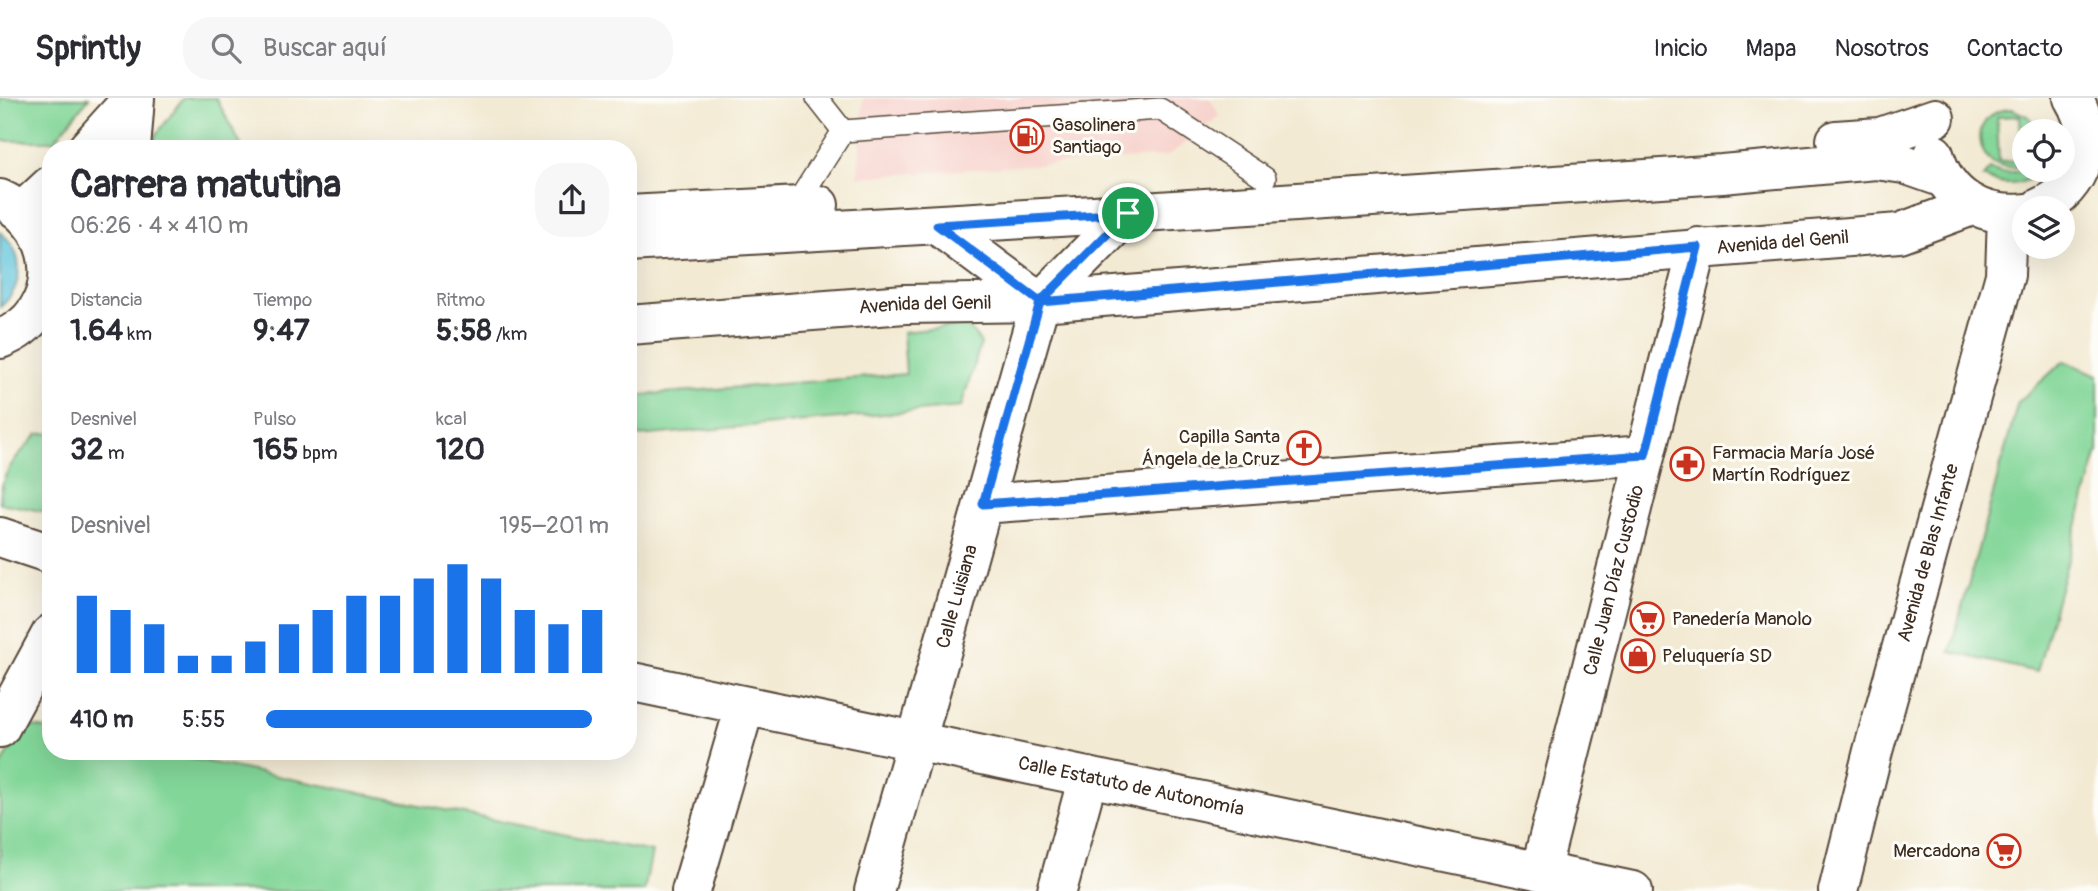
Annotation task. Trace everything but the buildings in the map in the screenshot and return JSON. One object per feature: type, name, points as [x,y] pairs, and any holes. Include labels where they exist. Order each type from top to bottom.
[{"type":"street","points":[[95,140],[134,98]]},
{"type":"street","points":[[132,140],[134,98]]},
{"type":"street","points":[[2073,98],[2085,128],[2089,172]]},
{"type":"street","points":[[637,215],[1265,178],[1880,137],[1940,108]]},
{"type":"street","points":[[1940,108],[1933,149],[1944,178]]},
{"type":"street","points":[[637,242],[937,225],[1722,174],[1876,160],[1904,164],[1944,178],[2011,210]]},
{"type":"street","name":"Avenida del Genil","points":[[637,324],[905,304],[1040,302],[1698,247],[1899,233],[2011,210],[2067,188],[2089,172]]},
{"type":"street","points":[[42,201],[29,223],[42,252]]},
{"type":"street","name":"Avenida de Blas Infante","points":[[1838,891],[1873,751],[2005,275],[2011,210]]},
{"type":"street","name":"Calle Luisiana","points":[[874,891],[1040,302],[1128,213]]},
{"type":"street","points":[[937,225],[1040,302]]},
{"type":"street","name":"Calle Juan Díaz Custodio","points":[[1540,872],[1698,247]]},
{"type":"street","points":[[0,340],[23,326],[42,302]]},
{"type":"street","points":[[983,504],[1645,455]]},
{"type":"street","points":[[0,537],[42,551]]},
{"type":"street","points":[[0,727],[42,650]]},
{"type":"street","name":"Calle Estatuto de Autonomía","points":[[637,683],[1633,891]]},
{"type":"street","points":[[691,891],[745,706]]},
{"type":"street","points":[[1057,891],[1088,777]]},
{"type":"lane","points":[[817,98],[843,131]]},
{"type":"lane","points":[[843,131],[1160,109],[1265,178]]},
{"type":"lane","points":[[795,206],[843,131]]},
{"type":"shaded area","name":"Gasolinera Santiago","points":[[863,98],[1210,98],[1220,116],[1168,156],[858,177]]},
{"type":"green space","points":[[0,98],[89,98],[55,140],[0,141]]},
{"type":"green space","points":[[184,98],[216,98],[238,140],[155,140]]},
{"type":"green space","points":[[2012,109],[2030,119],[2020,119],[2020,116],[1997,117],[1999,162],[2012,161],[2012,166],[1995,164],[1986,156],[1981,144],[1981,132],[1986,121],[1996,112]]},
{"type":"green space","points":[[1990,169],[2012,172],[2012,182],[2022,182],[2005,184],[1983,177]]},
{"type":"green space","points":[[967,325],[981,343],[961,407],[637,436],[637,395],[906,374],[903,332]]},
{"type":"green space","points":[[2064,361],[2098,375],[2098,451],[2037,672],[1950,652],[2018,402]]},
{"type":"green space","points":[[38,434],[42,434],[42,511],[0,503],[6,473]]},
{"type":"green space","points":[[25,725],[42,728],[42,760],[198,760],[652,852],[644,891],[0,891],[0,767]]},
{"type":"water","points":[[0,232],[14,249],[19,269],[14,289],[0,307]]},
{"type":"place","name":"Gasolinera Santiago","points":[[1027,136]]},
{"type":"place","name":"Capilla Santa Ángela de la Cruz","points":[[1304,448]]},
{"type":"place","name":"Farmacia María José Martín Rodríguez","points":[[1687,464]]},
{"type":"place","name":"Panedería Manolo","points":[[1647,619]]},
{"type":"place","name":"Peluquería SD","points":[[1638,656]]},
{"type":"place","name":"Mercadona","points":[[2004,851]]},
{"type":"route","points":[[1128,213],[937,225],[1040,302],[1698,247],[1645,455],[983,504],[1040,302],[1128,213]]}]
